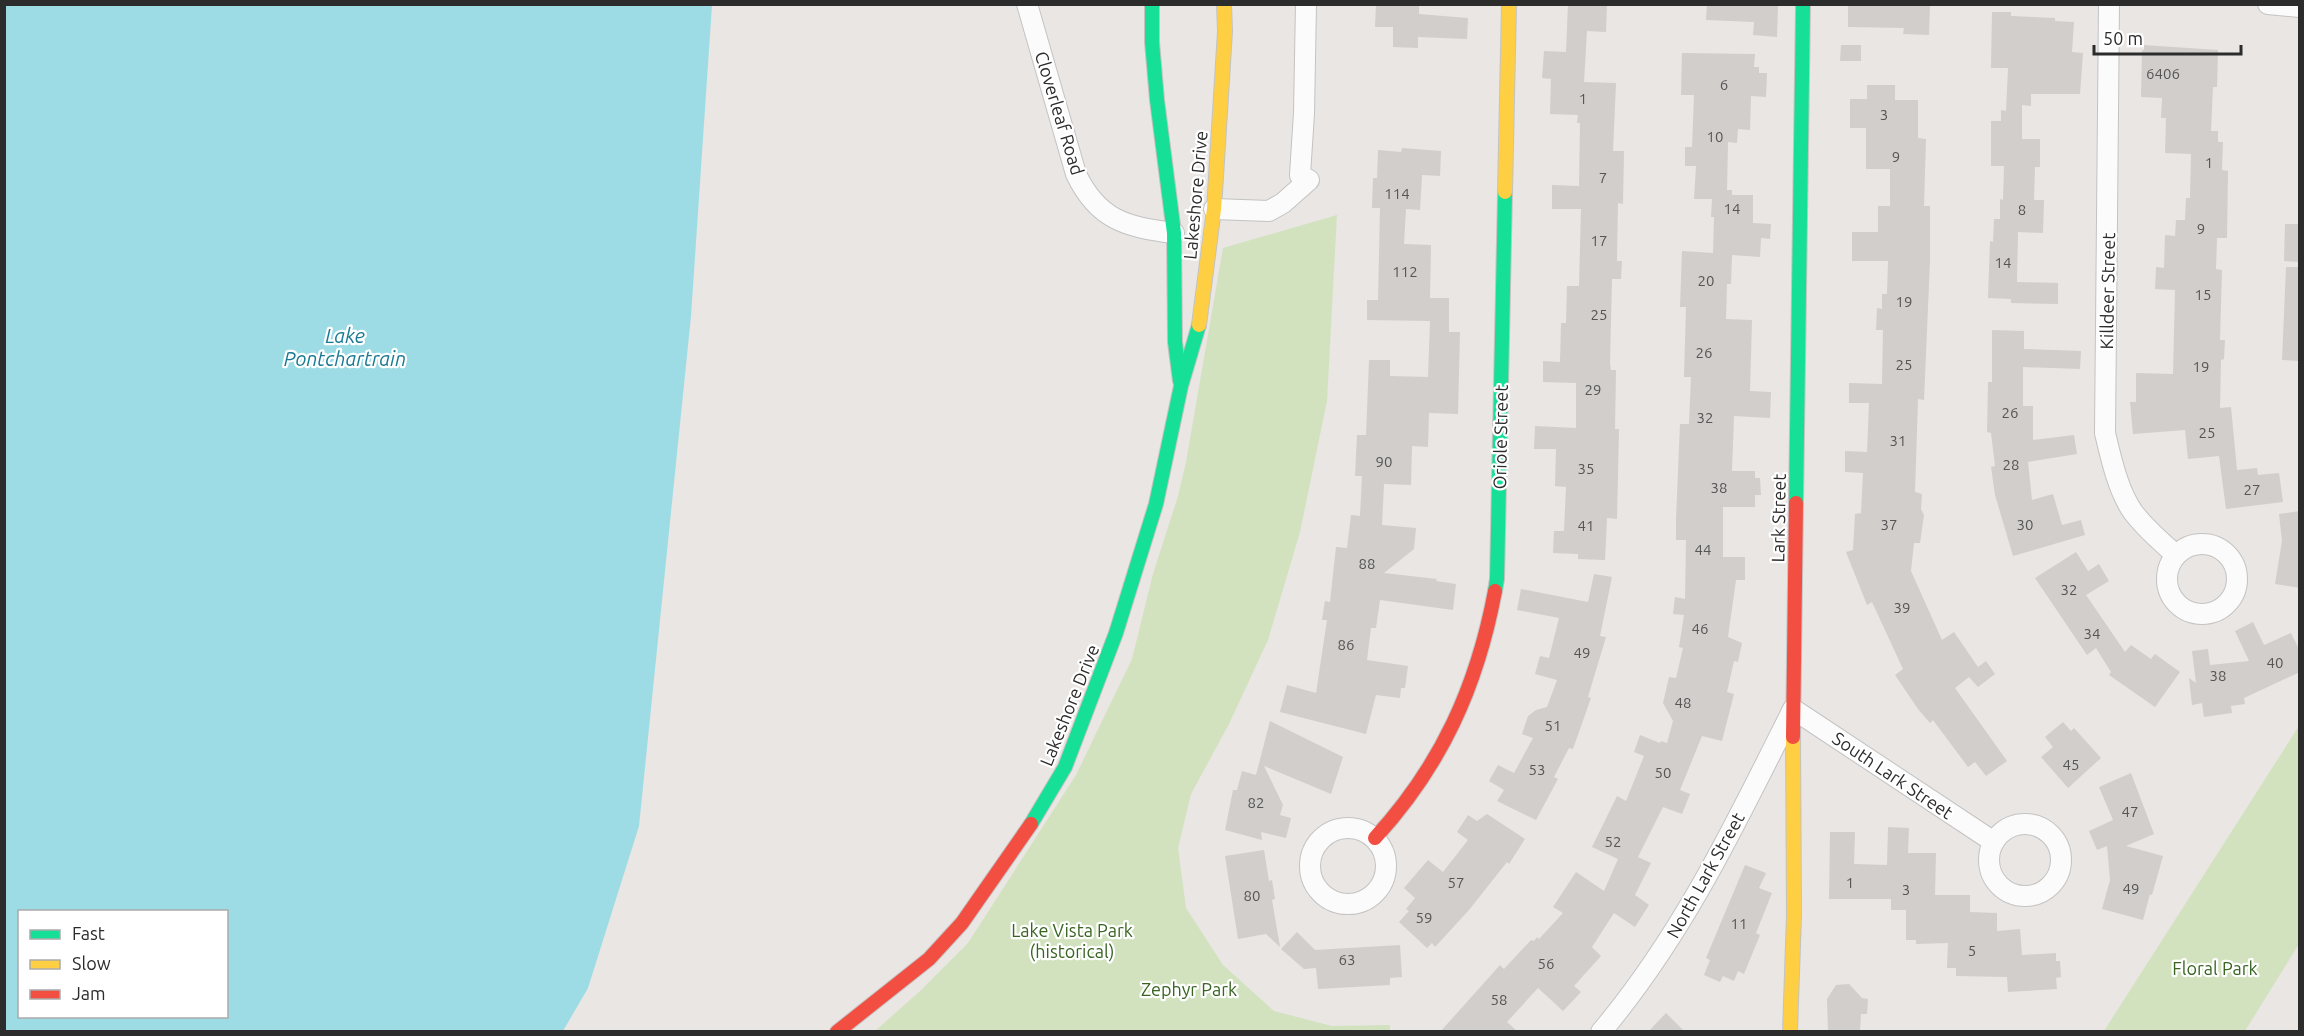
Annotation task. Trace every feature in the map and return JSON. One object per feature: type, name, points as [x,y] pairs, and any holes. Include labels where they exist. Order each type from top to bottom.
[{"type":"street","name":"Cloverleaf Road","points":[[1027,4],[1076,174],[1085,192],[1095,206],[1120,222],[1174,233]]},
{"type":"street","name":"Lakeshore Drive","points":[[1152,4],[1157,100],[1174,233],[1174,342],[1181,386]]},
{"type":"street","name":"Lakeshore Drive","points":[[837,1032],[929,959],[962,923],[1038,814],[1065,767],[1116,633],[1156,504],[1181,386],[1198,334],[1214,209],[1225,31],[1224,4]]},
{"type":"street","points":[[1214,209],[1269,211],[1283,203],[1309,180],[1300,175],[1304,123],[1306,4]]},
{"type":"street","name":"Oriole Street","points":[[1375,838],[1410,799],[1452,727],[1470,687],[1485,639],[1497,579],[1509,4]]},
{"type":"street","name":"Lark Street","points":[[1790,1032],[1794,915],[1793,709],[1803,4]]},
{"type":"street","name":"Killdeer Street","points":[[2109,4],[2105,432],[2113,467],[2132,510],[2176,555]]},
{"type":"street","points":[[2268,4],[2300,7]]},
{"type":"street","name":"South Lark Street","points":[[1793,709],[1994,842]]},
{"type":"street","name":"North Lark Street","points":[[1601,1032],[1631,996],[1660,954],[1719,856],[1793,709]]},
{"type":"green space","name":"Lake Vista Park (historical)","points":[[1337,215],[1327,401],[1300,532],[1268,640],[1229,724],[1191,794],[1178,848],[1186,908],[1223,965],[1274,1011],[1332,1026],[1390,1025],[1390,1031],[874,1032],[920,991],[968,943],[1076,775],[1132,659],[1153,574],[1178,496],[1186,462],[1223,248]]},
{"type":"green space","name":"Floral Park","points":[[2299,726],[2299,944],[2245,1031],[2104,1031]]},
{"type":"water","name":"Lake Pontchartrain","points":[[5,4],[712,5],[691,316],[639,826],[588,988],[563,1031],[5,1031]]},
{"type":"building","points":[[1376,4],[1419,4],[1419,14],[1468,18],[1467,39],[1418,37],[1418,48],[1393,47],[1393,27],[1375,27]]},
{"type":"building","points":[[1568,4],[1607,4],[1606,32],[1587,31],[1584,82],[1616,83],[1613,151],[1624,151],[1623,204],[1618,203],[1617,261],[1622,261],[1621,279],[1612,279],[1610,363],[1611,370],[1616,370],[1615,429],[1619,429],[1617,519],[1607,518],[1605,560],[1578,559],[1578,554],[1553,553],[1554,531],[1564,531],[1566,487],[1555,486],[1556,449],[1534,449],[1535,426],[1576,428],[1576,383],[1543,382],[1543,361],[1560,362],[1561,323],[1566,323],[1567,286],[1579,286],[1581,209],[1552,209],[1552,185],[1579,186],[1580,123],[1577,123],[1578,115],[1550,114],[1551,79],[1542,78],[1544,51],[1566,52]]},
{"type":"building","points":[[1707,4],[1778,4],[1777,37],[1753,35],[1754,22],[1706,20]]},
{"type":"building","points":[[1848,4],[1930,4],[1929,35],[1903,34],[1904,28],[1848,27]]},
{"type":"building","points":[[1992,12],[2011,12],[2011,16],[2055,18],[2055,21],[2074,22],[2072,52],[2083,53],[2080,94],[2031,94],[2031,106],[2022,105],[2022,139],[2040,139],[2040,167],[2035,167],[2034,200],[2044,200],[2043,233],[2018,232],[2017,282],[2058,283],[2058,304],[2011,303],[2011,299],[1988,298],[1990,241],[1993,242],[1994,219],[2000,219],[2004,166],[1991,166],[1991,121],[2001,121],[2001,110],[2006,111],[2008,68],[1991,68]]},
{"type":"building","points":[[1841,45],[1861,45],[1861,61],[1840,61]]},
{"type":"building","points":[[2144,45],[2218,50],[2217,87],[2213,87],[2211,131],[2218,131],[2218,142],[2223,142],[2222,170],[2228,171],[2227,238],[2217,238],[2216,269],[2222,270],[2220,340],[2225,340],[2224,359],[2221,360],[2220,408],[2231,407],[2237,470],[2257,468],[2258,475],[2279,473],[2283,502],[2226,509],[2219,456],[2188,459],[2185,430],[2133,434],[2130,402],[2136,402],[2136,373],[2173,374],[2175,290],[2155,289],[2156,267],[2164,268],[2165,235],[2175,236],[2176,220],[2185,220],[2186,198],[2190,198],[2191,154],[2165,153],[2166,118],[2161,118],[2162,98],[2141,97]]},
{"type":"building","points":[[1682,53],[1755,54],[1754,67],[1759,67],[1759,73],[1767,73],[1766,97],[1751,96],[1750,130],[1738,129],[1737,143],[1728,142],[1727,190],[1732,190],[1732,195],[1753,195],[1753,223],[1771,224],[1770,239],[1761,238],[1760,257],[1732,255],[1731,284],[1727,284],[1726,319],[1752,320],[1750,391],[1771,392],[1770,418],[1734,416],[1732,471],[1755,471],[1755,478],[1760,478],[1761,495],[1755,495],[1755,507],[1723,507],[1723,557],[1745,557],[1745,580],[1736,580],[1728,637],[1742,643],[1738,662],[1734,661],[1727,692],[1734,694],[1722,741],[1702,736],[1680,790],[1690,794],[1682,814],[1663,807],[1638,857],[1651,863],[1635,895],[1649,905],[1635,927],[1614,913],[1592,947],[1601,956],[1574,986],[1581,992],[1563,1011],[1538,988],[1507,1022],[1518,1032],[1440,1032],[1500,965],[1504,969],[1531,940],[1534,941],[1537,937],[1539,939],[1563,913],[1553,907],[1576,872],[1604,891],[1618,859],[1592,847],[1617,796],[1626,801],[1644,756],[1634,752],[1640,735],[1660,743],[1661,741],[1667,743],[1673,721],[1663,703],[1669,677],[1676,678],[1683,648],[1679,647],[1684,615],[1673,614],[1675,597],[1685,599],[1686,540],[1676,540],[1676,520],[1680,424],[1689,424],[1691,377],[1684,377],[1686,307],[1680,307],[1682,251],[1713,253],[1714,217],[1711,217],[1712,199],[1694,199],[1696,166],[1685,166],[1685,147],[1692,147],[1694,95],[1681,95]]},
{"type":"building","points":[[1867,85],[1895,85],[1895,100],[1918,100],[1918,138],[1926,139],[1924,206],[1930,206],[1930,261],[1924,400],[1918,399],[1915,492],[1922,494],[1921,509],[1924,515],[1920,543],[1914,543],[1911,571],[1942,640],[1954,632],[1978,667],[1986,661],[1995,674],[1978,687],[1969,677],[1955,688],[2007,761],[1986,776],[1975,762],[1968,767],[1933,720],[1930,723],[1918,709],[1895,675],[1903,669],[1872,602],[1867,605],[1846,552],[1853,550],[1855,514],[1861,513],[1863,473],[1845,472],[1845,451],[1867,452],[1869,403],[1849,403],[1849,383],[1882,384],[1883,330],[1876,330],[1877,308],[1882,309],[1882,294],[1887,294],[1888,261],[1852,261],[1852,232],[1878,232],[1878,206],[1890,206],[1890,169],[1866,169],[1866,128],[1850,128],[1850,99],[1867,99]]},
{"type":"building","points":[[1402,148],[1441,151],[1440,176],[1422,175],[1420,210],[1406,209],[1404,244],[1431,245],[1430,298],[1449,298],[1449,332],[1460,332],[1458,414],[1429,413],[1428,447],[1412,446],[1411,485],[1384,484],[1382,525],[1416,528],[1414,549],[1384,573],[1437,579],[1436,581],[1456,584],[1453,610],[1380,600],[1376,628],[1371,628],[1367,660],[1408,666],[1405,688],[1401,688],[1400,698],[1376,695],[1366,734],[1280,712],[1287,685],[1316,693],[1327,620],[1322,620],[1325,601],[1330,602],[1336,547],[1347,548],[1351,515],[1360,516],[1362,476],[1355,476],[1357,435],[1366,435],[1369,360],[1390,360],[1390,376],[1428,377],[1430,321],[1367,320],[1367,300],[1378,300],[1380,208],[1372,208],[1373,178],[1377,178],[1378,150],[1401,152]]},
{"type":"building","points":[[2285,224],[2300,224],[2300,262],[2284,261]]},
{"type":"building","points":[[2286,267],[2300,267],[2300,361],[2282,360]]},
{"type":"building","points":[[1992,330],[2024,331],[2024,349],[2081,351],[2080,369],[2023,367],[2023,406],[2033,406],[2033,440],[2074,435],[2077,454],[2028,462],[2032,500],[2053,494],[2062,525],[2081,520],[2085,535],[2013,556],[1995,495],[1991,467],[1995,466],[1991,433],[1987,432],[1988,382],[1992,382]]},
{"type":"building","points":[[2300,511],[2300,588],[2275,584],[2282,541],[2279,514]]},
{"type":"building","points":[[2076,552],[2088,571],[2099,564],[2109,581],[2086,595],[2125,652],[2131,645],[2151,659],[2155,654],[2180,672],[2155,707],[2109,675],[2111,672],[2096,648],[2087,655],[2035,578]]},
{"type":"building","points":[[1594,574],[1612,577],[1600,636],[1606,637],[1588,697],[1591,698],[1573,749],[1569,748],[1554,777],[1558,779],[1536,820],[1497,801],[1504,790],[1489,781],[1498,765],[1514,773],[1533,738],[1522,734],[1528,716],[1536,710],[1547,707],[1557,680],[1535,674],[1540,656],[1549,658],[1559,618],[1517,610],[1521,589],[1588,602]]},
{"type":"building","points":[[2253,622],[2264,645],[2291,633],[2300,651],[2300,672],[2244,698],[2245,704],[2231,706],[2232,713],[2204,717],[2202,703],[2192,705],[2189,678],[2196,683],[2192,651],[2208,649],[2210,665],[2249,661],[2235,631]]},
{"type":"building","points":[[1270,721],[1343,757],[1331,794],[1264,766],[1283,805],[1280,815],[1291,818],[1286,838],[1261,832],[1262,840],[1225,830],[1233,790],[1237,790],[1242,771],[1256,775]]},
{"type":"building","points":[[2063,722],[2071,731],[2074,728],[2101,758],[2068,788],[2041,757],[2053,747],[2045,737]]},
{"type":"building","points":[[2131,773],[2154,834],[2126,846],[2163,856],[2143,920],[2102,909],[2110,880],[2107,846],[2097,850],[2089,831],[2113,820],[2099,787]]},
{"type":"building","points":[[1487,814],[1525,839],[1509,864],[1507,862],[1469,910],[1435,947],[1432,943],[1427,948],[1399,922],[1409,911],[1406,909],[1415,898],[1404,888],[1428,860],[1443,872],[1468,840],[1457,832],[1468,815],[1477,821]]},
{"type":"building","points":[[1888,827],[1909,828],[1908,853],[1936,853],[1935,895],[1970,895],[1970,912],[1997,913],[1997,931],[2020,929],[2022,955],[2056,953],[2056,961],[2060,961],[2061,977],[2056,978],[2057,989],[2008,992],[2007,977],[1956,976],[1956,968],[1947,968],[1948,943],[1916,944],[1916,940],[1906,940],[1906,910],[1891,910],[1891,899],[1829,899],[1830,832],[1855,832],[1854,864],[1887,865]]},
{"type":"building","points":[[1264,850],[1269,881],[1272,880],[1275,899],[1272,900],[1280,947],[1266,934],[1238,939],[1225,856]]},
{"type":"building","points":[[1745,865],[1766,873],[1759,888],[1772,893],[1756,933],[1760,935],[1744,974],[1738,971],[1734,981],[1723,976],[1720,982],[1704,975],[1710,960],[1706,958]]},
{"type":"building","points":[[1297,932],[1315,950],[1400,945],[1402,977],[1390,978],[1390,985],[1318,989],[1316,968],[1304,969],[1281,949]]},
{"type":"building","points":[[1849,984],[1862,998],[1868,999],[1867,1014],[1861,1014],[1860,1032],[1828,1032],[1827,999],[1836,985]]},
{"type":"building","points":[[1666,1013],[1685,1032],[1648,1032]]},
{"type":"traffic: fast","points":[[1152,4],[1152,42],[1157,100],[1174,233],[1175,342],[1180,381]]},
{"type":"traffic: fast","points":[[1796,503],[1803,4]]},
{"type":"traffic: fast","points":[[1495,591],[1505,192]]},
{"type":"traffic: fast","points":[[1031,824],[1065,767],[1116,633],[1156,504],[1181,386],[1199,325]]},
{"type":"traffic: slow","points":[[1199,325],[1214,209],[1225,31],[1224,4]]},
{"type":"traffic: slow","points":[[1505,192],[1509,4]]},
{"type":"traffic: slow","points":[[1790,1032],[1794,915],[1793,737]]},
{"type":"traffic: jam","points":[[1793,737],[1796,503]]},
{"type":"traffic: jam","points":[[1375,838],[1419,783],[1453,724],[1478,660],[1495,591]]},
{"type":"traffic: jam","points":[[837,1032],[929,959],[962,923],[1031,824]]},
{"type":"park label","name":"Zephyr Park","points":[[1189,989]]}]
